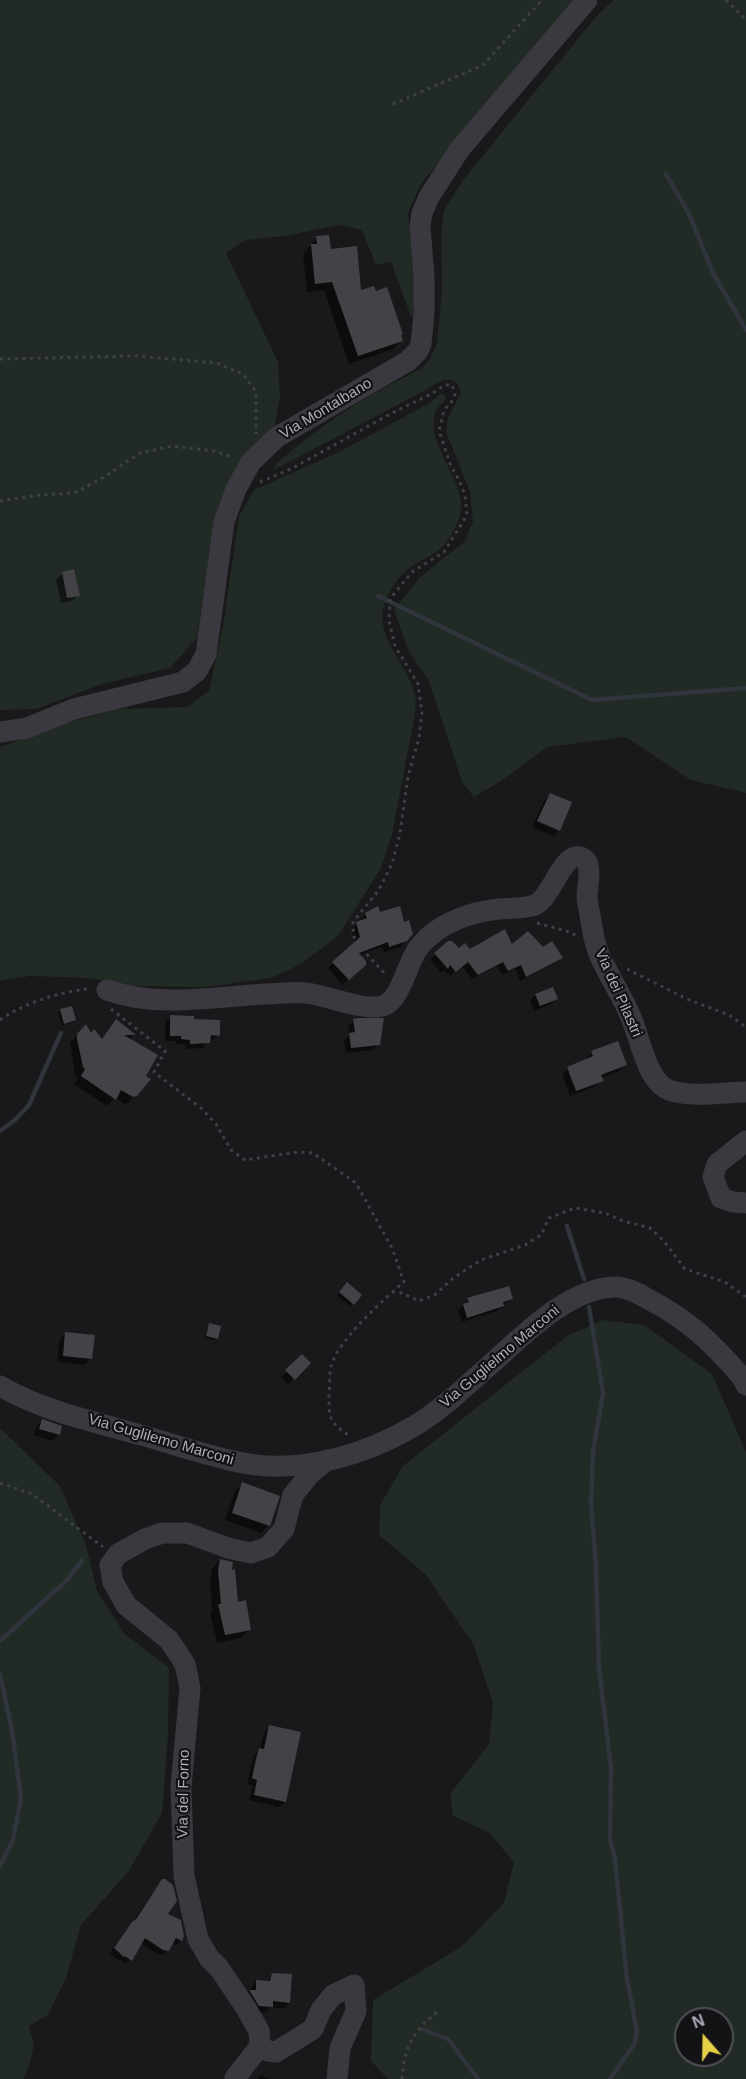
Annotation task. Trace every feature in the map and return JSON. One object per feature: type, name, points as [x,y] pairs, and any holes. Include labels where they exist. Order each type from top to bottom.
[{"type":"street","name":"Via Montalbano","points":[[0,732],[27,728],[75,709],[183,682],[197,671],[206,654],[225,522],[236,489],[256,456],[277,437],[408,361],[418,351],[421,344],[424,313],[420,225],[429,197],[459,150],[587,0]]},
{"type":"street","name":"Via dei Pilastri","points":[[392,1000],[419,947],[438,931],[476,912],[517,909],[541,902],[565,865],[573,857],[579,857],[588,865],[587,898],[596,946],[631,1016],[649,1065],[657,1079],[665,1088],[691,1094],[746,1092]]},
{"type":"street","points":[[108,990],[128,997],[179,1000],[304,992],[344,1003],[375,1007],[386,1005],[392,1000]]},
{"type":"street","points":[[746,1141],[717,1164],[712,1177],[721,1197],[733,1203],[746,1203]]},
{"type":"street","name":"Via Guglielmo Marconi","points":[[327,1460],[380,1445],[417,1424],[447,1402],[556,1309],[577,1296],[599,1289],[616,1287],[630,1289],[669,1310],[700,1332],[742,1377],[746,1385]]},
{"type":"street","name":"Via Guglilemo Marconi","points":[[0,1386],[54,1409],[239,1462],[270,1466],[302,1465],[327,1460]]},
{"type":"street","points":[[118,1554],[145,1539],[162,1533],[187,1533],[228,1548],[251,1553],[268,1547],[284,1529],[293,1495],[309,1474],[327,1460]]},
{"type":"street","name":"Via del Forno","points":[[118,1554],[110,1565],[113,1582],[126,1605],[169,1640],[185,1664],[190,1688],[181,1787],[184,1876],[198,1939],[209,1959],[219,1968],[246,2008],[259,2031],[260,2046]]},
{"type":"street","points":[[235,2078],[260,2046],[268,2051],[276,2052],[313,2029],[321,2010],[333,1995],[354,1985],[356,2011],[340,2048],[337,2079]]},
{"type":"path","points":[[393,104],[483,65],[542,0]]},
{"type":"path","points":[[726,0],[746,20]]},
{"type":"path","points":[[0,359],[137,356],[217,363],[243,374],[256,392],[257,414],[256,456],[172,446],[140,453],[101,479],[74,493],[0,501]]},
{"type":"path","points":[[236,489],[291,469],[445,385],[452,385],[455,394],[444,410],[439,431],[451,466],[465,495],[467,515],[444,552],[412,572],[390,598],[389,621],[394,645],[418,684],[422,713],[419,738],[408,776],[400,833],[392,864],[378,891],[353,922],[352,935],[359,946],[388,977],[392,1000]]},
{"type":"path","points":[[536,923],[570,932],[577,937]]},
{"type":"path","points":[[630,971],[687,999],[729,1016],[746,1027]]},
{"type":"path","points":[[0,1020],[10,1013],[56,994],[93,988],[108,990],[111,1011],[165,1051],[154,1072],[202,1109],[216,1124],[231,1150],[245,1160],[298,1152],[313,1153],[356,1183],[392,1248],[404,1282],[358,1327],[340,1349],[331,1366],[329,1413],[334,1425],[368,1449]]},
{"type":"path","points":[[392,1292],[402,1293],[419,1300],[436,1294],[452,1279],[481,1260],[525,1245],[541,1234],[549,1218],[574,1208],[605,1213],[623,1221],[650,1228],[664,1241],[685,1269],[725,1282],[746,1297]]},
{"type":"path","points":[[0,1484],[32,1494],[96,1544],[118,1554]]},
{"type":"path","points":[[402,2079],[404,2064],[414,2033],[440,2010]]},
{"type":"shaded area","points":[[0,0],[574,0],[420,185],[408,213],[416,288],[412,319],[391,262],[376,265],[362,230],[338,225],[285,236],[246,240],[226,253],[278,362],[280,398],[273,435],[214,523],[197,638],[170,668],[102,684],[36,709],[0,710]]},
{"type":"shaded area","points":[[614,0],[746,0],[746,793],[691,780],[626,737],[547,747],[501,781],[474,797],[462,782],[429,681],[409,652],[394,610],[421,576],[465,541],[473,522],[470,492],[446,432],[448,418],[461,393],[457,383],[448,380],[441,381],[274,470],[275,465],[326,424],[382,389],[421,369],[429,360],[437,344],[442,289],[441,233],[444,210],[463,180],[599,13]]},
{"type":"shaded area","points":[[440,394],[445,395],[446,399],[435,413],[436,437],[457,486],[461,509],[454,530],[444,545],[402,575],[393,586],[383,611],[385,633],[413,689],[416,700],[415,714],[392,835],[381,868],[338,936],[301,964],[271,978],[205,987],[132,986],[88,978],[30,976],[0,981],[0,747],[73,721],[118,709],[187,707],[209,691],[223,626],[239,516],[254,490],[339,452],[428,404]]},
{"type":"shaded area","points":[[602,1320],[644,1325],[712,1374],[746,1452],[746,2079],[388,2079],[371,2061],[373,2000],[461,1947],[504,1903],[514,1863],[490,1833],[453,1816],[450,1794],[489,1744],[493,1703],[473,1644],[426,1575],[379,1535],[380,1505],[403,1466],[567,1336]]},
{"type":"shaded area","points":[[0,1428],[60,1486],[86,1545],[97,1591],[124,1633],[169,1668],[168,1735],[162,1813],[129,1871],[81,1925],[66,1978],[48,2015],[29,2026],[34,2045],[23,2079],[0,2079]]},
{"type":"building","points":[[329,235],[331,249],[357,246],[361,290],[374,286],[376,291],[387,287],[403,334],[401,335],[403,341],[358,356],[332,282],[315,284],[311,244],[317,244],[316,236]]},
{"type":"building","points":[[74,569],[80,596],[67,598],[62,572]]},
{"type":"building","points":[[550,793],[572,802],[560,831],[537,821]]},
{"type":"building","points":[[378,906],[380,912],[400,906],[404,922],[409,920],[413,934],[407,941],[389,947],[388,942],[359,953],[366,961],[366,965],[349,980],[332,962],[360,937],[356,922],[367,918],[365,913]]},
{"type":"building","points":[[505,929],[512,944],[528,931],[543,947],[552,941],[563,958],[526,977],[521,965],[508,971],[503,962],[478,975],[468,962],[456,972],[450,965],[448,969],[434,953],[448,941],[452,941],[459,948],[465,943],[470,949]]},
{"type":"building","points":[[553,987],[558,999],[540,1006],[535,994]]},
{"type":"building","points":[[72,1006],[76,1020],[64,1024],[60,1009]]},
{"type":"building","points":[[170,1015],[220,1020],[220,1036],[211,1035],[210,1043],[190,1044],[190,1040],[181,1039],[181,1036],[170,1036]]},
{"type":"building","points":[[384,1018],[380,1045],[351,1048],[349,1033],[355,1032],[353,1019]]},
{"type":"building","points":[[116,1019],[136,1035],[124,1035],[158,1055],[146,1076],[151,1079],[137,1096],[133,1097],[121,1090],[116,1100],[81,1076],[85,1069],[77,1034],[86,1024],[91,1033],[94,1029],[102,1039]]},
{"type":"building","points":[[618,1041],[627,1065],[601,1075],[604,1081],[576,1091],[567,1067],[593,1056],[591,1051]]},
{"type":"building","points":[[347,1282],[362,1295],[354,1305],[339,1292]]},
{"type":"building","points":[[509,1286],[513,1299],[503,1302],[504,1306],[467,1318],[463,1304],[469,1302],[467,1298]]},
{"type":"building","points":[[209,1323],[221,1326],[218,1339],[206,1336]]},
{"type":"building","points":[[65,1332],[95,1335],[92,1359],[63,1356]]},
{"type":"building","points":[[302,1354],[311,1363],[295,1380],[285,1370]]},
{"type":"building","points":[[42,1419],[62,1426],[60,1435],[39,1429]]},
{"type":"building","points":[[242,1482],[280,1496],[270,1526],[232,1513]]},
{"type":"building","points":[[220,1559],[233,1562],[232,1570],[235,1569],[238,1602],[246,1600],[251,1630],[225,1635],[218,1604],[221,1604],[218,1570]]},
{"type":"building","points":[[269,1725],[301,1732],[286,1802],[254,1795],[257,1780],[252,1778],[256,1759],[259,1748],[264,1749]]},
{"type":"building","points":[[162,1879],[173,1885],[177,1901],[168,1914],[181,1920],[184,1936],[182,1941],[176,1938],[169,1951],[163,1950],[145,1938],[132,1961],[114,1948]]},
{"type":"building","points":[[272,1973],[292,1974],[290,2003],[273,2001],[273,2007],[259,2006],[249,1990],[256,1990],[256,1980],[270,1981]]},
{"type":"waterway","points":[[666,174],[690,216],[713,273],[746,330]]},
{"type":"waterway","points":[[378,596],[592,700],[746,688]]},
{"type":"waterway","points":[[0,1131],[15,1120],[29,1105],[61,1033]]},
{"type":"waterway","points":[[567,1226],[584,1279]]},
{"type":"waterway","points":[[589,1307],[603,1393],[593,1452],[591,1504],[596,1566],[599,1668],[611,1768],[610,1839],[615,1859],[627,1979],[637,2031],[635,2043],[610,2079]]},
{"type":"waterway","points":[[0,1641],[67,1580],[82,1561]]},
{"type":"waterway","points":[[0,1674],[12,1731],[21,1798],[13,1840],[0,1866]]},
{"type":"waterway","points":[[421,2029],[448,2039],[478,2079]]}]
